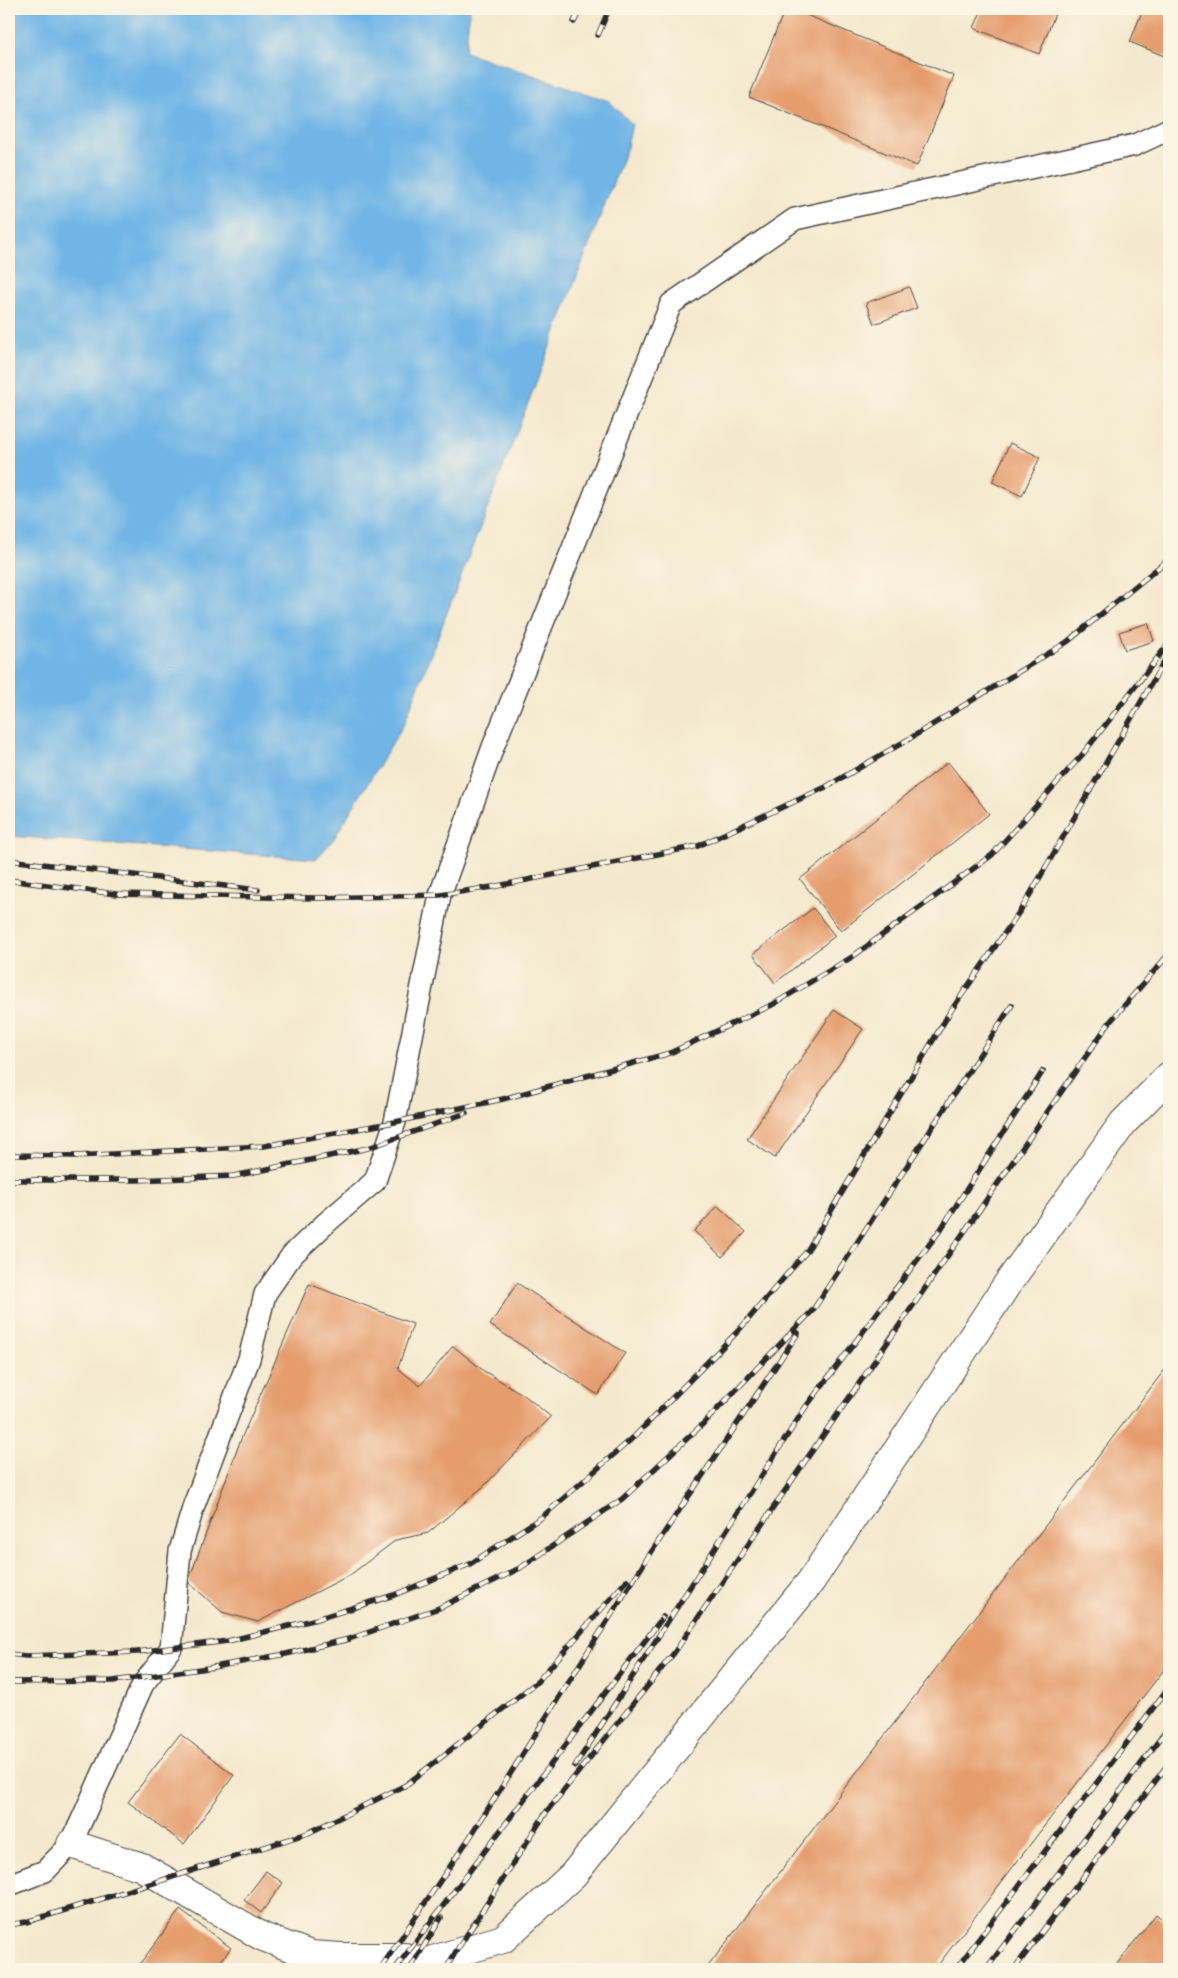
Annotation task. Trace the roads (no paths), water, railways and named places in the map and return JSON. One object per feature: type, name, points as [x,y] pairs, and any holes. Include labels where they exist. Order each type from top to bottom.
[{"type":"street","points":[[71,1844],[142,1867],[263,1937],[311,1955],[404,1957],[426,1962],[502,1939],[573,1875],[811,1581],[1012,1278],[1123,1123],[1169,1076]]},
{"type":"lane","points":[[9,1884],[45,1871],[71,1844],[143,1684],[171,1648],[180,1552],[194,1506],[249,1359],[265,1294],[292,1255],[326,1222],[375,1181],[396,1122],[440,895],[492,747],[671,304],[795,219],[1135,145],[1169,129]]},
{"type":"water","points":[[9,9],[470,9],[465,52],[609,101],[632,124],[627,147],[404,724],[333,840],[316,859],[9,836]]},
{"type":"railway","points":[[574,22],[580,9]]},
{"type":"railway","points":[[598,35],[609,9]]},
{"type":"railway","points":[[9,880],[116,894],[317,898],[440,895],[492,887],[698,846],[826,787],[909,739],[1067,642],[1169,559]]},
{"type":"railway","points":[[9,1155],[76,1156],[264,1146],[395,1122],[503,1099],[670,1053],[772,1005],[852,957],[992,855],[1082,755],[1169,643]]},
{"type":"railway","points":[[9,1654],[26,1656],[137,1652],[228,1641],[317,1619],[394,1595],[470,1564],[542,1517],[635,1436],[739,1330],[807,1251],[950,1012],[1024,905],[1169,653]]},
{"type":"railway","points":[[9,860],[258,890]]},
{"type":"railway","points":[[446,1969],[547,1811],[674,1653],[1109,1023],[1169,954]]},
{"type":"railway","points":[[9,1682],[113,1681],[208,1668],[286,1654],[349,1639],[439,1608],[520,1568],[622,1499],[706,1421],[813,1310],[1012,1005]]},
{"type":"railway","points":[[575,1766],[805,1408],[941,1229],[1043,1071]]},
{"type":"railway","points":[[9,1180],[137,1180],[234,1176],[368,1148],[466,1113]]},
{"type":"railway","points":[[380,1969],[470,1837],[650,1554],[798,1333]]},
{"type":"railway","points":[[9,1925],[26,1922],[163,1880],[308,1833],[406,1785],[537,1682],[627,1580]]},
{"type":"railway","points":[[395,1969],[663,1617]]},
{"type":"railway","points":[[956,1969],[1169,1687]]},
{"type":"railway","points":[[986,1969],[1169,1727]]},
{"type":"railway","points":[[1014,1969],[1169,1763]]},
{"type":"railway","points":[[410,1969],[441,1918]]}]
